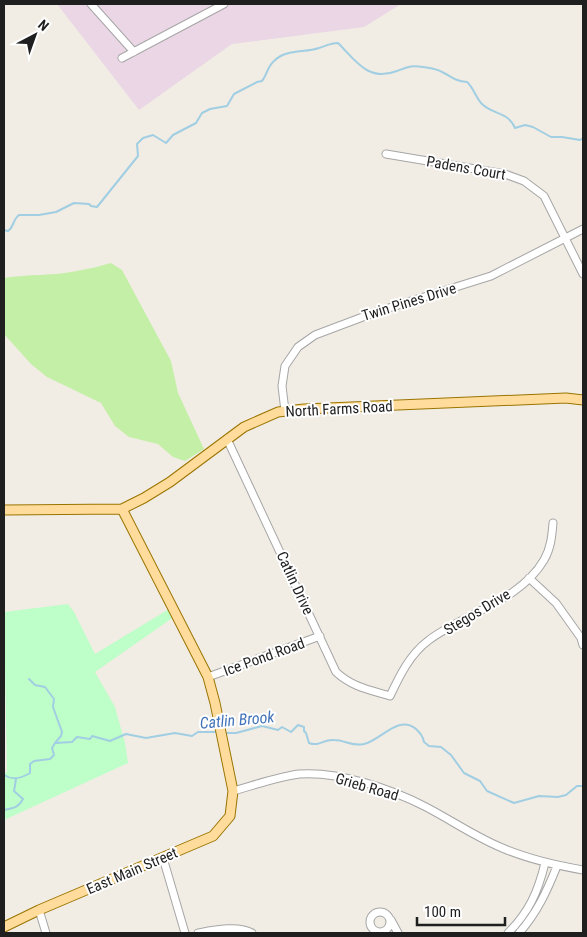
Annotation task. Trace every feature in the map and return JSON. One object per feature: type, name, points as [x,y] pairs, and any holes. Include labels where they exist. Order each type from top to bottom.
[{"type":"main road","name":"North Farms Road","points":[[122,509],[170,482],[244,427],[278,412],[304,409],[566,398],[583,400]]},
{"type":"main road","points":[[4,510],[122,509],[208,677],[220,724],[233,791]]},
{"type":"main road","name":"East Main Street","points":[[4,927],[39,910],[213,836],[230,816],[233,791]]},
{"type":"street","points":[[91,4],[134,52]]},
{"type":"street","points":[[122,58],[224,4]]},
{"type":"street","name":"Padens Court","points":[[386,154],[505,174],[524,181],[544,196],[583,274]]},
{"type":"street","name":"Twin Pines Drive","points":[[285,412],[282,386],[285,366],[298,347],[315,335],[376,312],[491,276],[583,229]]},
{"type":"street","name":"Catlin Drive","points":[[227,439],[336,672],[345,681],[358,687],[390,696]]},
{"type":"street","name":"Stegos Drive","points":[[390,696],[402,671],[429,640],[496,603],[530,578],[544,560],[550,544],[553,523]]},
{"type":"street","points":[[530,578],[556,603],[581,638],[583,645]]},
{"type":"street","name":"Ice Pond Road","points":[[208,677],[320,636]]},
{"type":"street","name":"Grieb Road","points":[[233,791],[273,779],[300,774],[326,775],[354,780],[394,792],[425,806],[497,846],[522,856],[545,864],[583,870]]},
{"type":"street","points":[[164,858],[185,933]]},
{"type":"street","points":[[508,933],[529,907],[538,889],[545,864]]},
{"type":"street","points":[[519,933],[536,912],[556,866]]},
{"type":"street","points":[[39,910],[46,933]]},
{"type":"street","points":[[391,920],[398,933]]},
{"type":"street","points":[[198,933],[213,930],[245,929],[252,933]]},
{"type":"shaded area","points":[[57,4],[401,4],[364,27],[232,44],[139,110]]},
{"type":"green space","points":[[111,263],[122,270],[171,361],[178,393],[204,449],[185,461],[173,457],[158,444],[129,437],[115,426],[101,403],[47,377],[31,364],[4,334],[4,278],[68,273]]},
{"type":"green space","points":[[68,604],[95,654],[174,606],[178,614],[95,672],[115,707],[125,743],[128,763],[4,820],[4,774],[7,772],[4,612]]},
{"type":"waterway","points":[[4,230],[8,231],[19,215],[39,215],[56,212],[74,203],[89,204],[97,207],[138,156],[137,144],[143,138],[153,135],[166,143],[173,135],[196,123],[202,113],[210,109],[227,106],[234,94],[262,81],[270,66],[279,57],[338,43],[357,63],[370,72],[387,74],[419,66],[438,70],[456,80],[467,82],[483,105],[505,116],[515,128],[525,125],[533,127],[551,137],[580,140],[583,138]]},
{"type":"waterway","points":[[29,679],[35,685],[45,687],[54,699],[53,707],[62,732],[55,743]]},
{"type":"waterway","name":"Catlin Brook","points":[[225,733],[236,733],[262,726],[278,730],[282,727],[291,732],[298,725],[304,727],[309,743],[316,744],[334,740],[360,745],[370,742],[397,726],[403,724],[410,725],[419,732],[424,742],[429,746],[441,747],[451,755],[464,773],[480,781],[487,791],[514,803],[539,796],[558,797],[566,795],[577,786],[583,786]]},
{"type":"waterway","name":"Catlin Brook","points":[[4,775],[14,778],[27,775],[30,773],[30,764],[34,761],[50,759],[54,755],[52,748],[55,743],[72,742],[77,737],[90,739],[92,736],[110,741],[126,734],[146,738],[175,733],[192,736],[198,732],[218,732]]},
{"type":"waterway","name":"Catlin Brook","points":[[4,810],[15,807],[23,799],[14,791],[16,779]]}]
